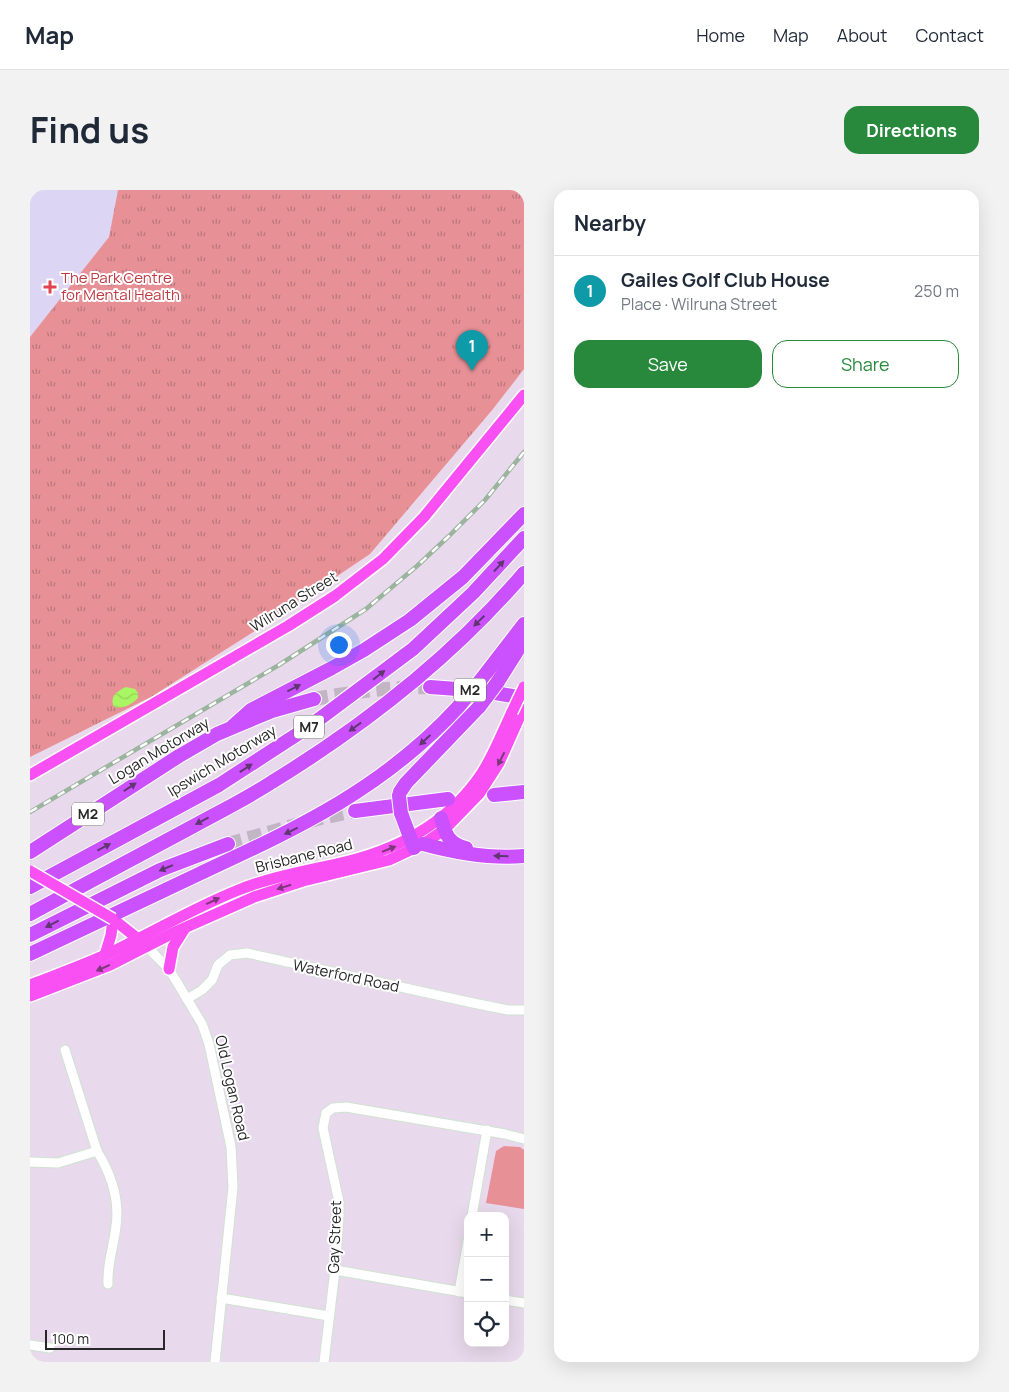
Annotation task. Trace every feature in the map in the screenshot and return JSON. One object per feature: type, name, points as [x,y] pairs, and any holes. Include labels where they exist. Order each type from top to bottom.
[{"type":"highway","points":[[233,726],[251,710],[332,668],[410,620],[463,577],[524,514]]},
{"type":"highway","name":"Ipswich Motorway","points":[[30,887],[219,785],[310,726],[374,679],[427,636],[473,593],[524,538]]},
{"type":"highway","name":"M7","points":[[30,914],[271,783],[351,730],[386,705],[445,653],[480,621],[524,573]]},
{"type":"highway","points":[[30,954],[319,816],[376,781],[426,740],[459,706],[524,624]]},
{"type":"highway","points":[[524,640],[497,683],[478,707],[455,734],[406,783],[399,796],[402,813],[416,844],[462,854],[502,857],[524,856]]},
{"type":"highway","name":"M2","points":[[430,687],[484,691],[524,698]]},
{"type":"highway","name":"Logan Motorway","points":[[30,852],[179,756],[233,726],[272,711],[314,699]]},
{"type":"highway","points":[[494,795],[524,792]]},
{"type":"highway","points":[[355,811],[448,799]]},
{"type":"highway","points":[[443,824],[453,843],[478,855]]},
{"type":"highway","points":[[30,935],[160,870],[228,844]]},
{"type":"main road","name":"Wilruna Street","points":[[30,775],[288,626],[335,596],[383,559],[424,517],[524,395]]},
{"type":"main road","name":"Brisbane Road","points":[[30,996],[96,972],[232,906],[279,888],[375,864],[416,844],[443,824],[481,774],[519,711],[524,687]]},
{"type":"main road","name":"Brisbane Road","points":[[30,985],[105,955],[241,889],[268,880],[368,856],[389,849],[416,844]]},
{"type":"main road","name":"Old Logan Road","points":[[30,872],[115,922],[138,938],[147,947]]},
{"type":"main road","points":[[105,955],[115,922]]},
{"type":"main road","points":[[169,969],[173,947],[185,928]]},
{"type":"street","name":"Old Logan Road","points":[[147,947],[169,969],[202,1024],[209,1044],[231,1147],[233,1187],[214,1362]]},
{"type":"street","name":"Waterford Road","points":[[187,999],[202,990],[212,980],[218,965],[230,955],[247,953],[473,1003],[508,1010],[524,1010]]},
{"type":"street","points":[[65,1050],[97,1151],[105,1164],[115,1192],[117,1206],[116,1226],[107,1271],[108,1284]]},
{"type":"street","name":"Gay Street","points":[[324,1362],[335,1270],[339,1202],[323,1128],[326,1113],[333,1108],[346,1106],[487,1130]]},
{"type":"street","points":[[473,1212],[487,1130],[524,1139]]},
{"type":"street","points":[[30,1162],[58,1163],[97,1151]]},
{"type":"street","points":[[335,1270],[463,1292],[466,1257]]},
{"type":"street","points":[[221,1298],[329,1316]]},
{"type":"street","points":[[509,1301],[524,1303]]},
{"type":"street","points":[[30,1344],[50,1348]]},
{"type":"shaded area","name":"The Park Centre for Mental Health","points":[[30,190],[118,190],[109,237],[30,337]]},
{"type":"green space","points":[[118,190],[524,190],[524,369],[493,409],[370,554],[269,622],[151,697],[30,757],[30,337],[109,237]]},
{"type":"green space","points":[[504,1146],[520,1147],[524,1150],[524,1209],[486,1203],[496,1151]]},
{"type":"water","points":[[126,687],[135,689],[138,693],[138,698],[127,706],[114,707],[113,697]]},
{"type":"tunnel","points":[[314,699],[372,690],[430,687]]},
{"type":"tunnel","points":[[228,844],[321,818],[355,811]]},
{"type":"railway","points":[[30,812],[279,665],[366,609],[449,536],[485,500],[524,452]]},
{"type":"place","name":"The Park Centre for Mental Health","points":[[50,287]]},
{"type":"place","name":"Gailes Golf Club House","points":[[472,371]]}]
